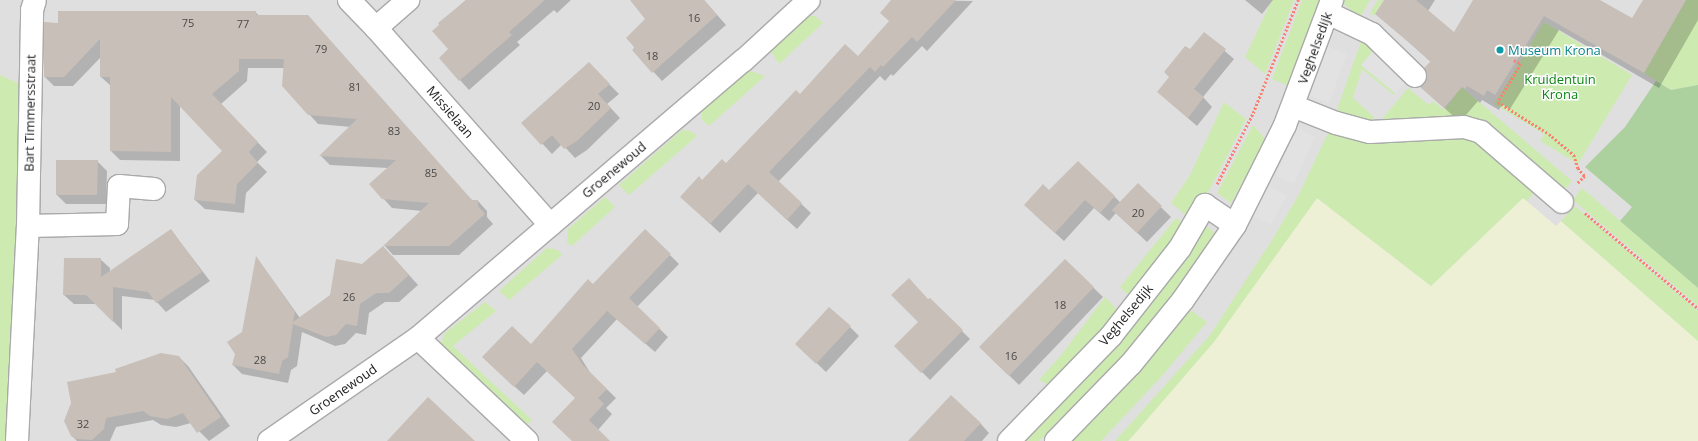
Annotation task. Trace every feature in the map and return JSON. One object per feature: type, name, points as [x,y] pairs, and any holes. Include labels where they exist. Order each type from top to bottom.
[{"type":"street","name":"Bart Timmersstraat","points":[[17,441],[28,226],[32,10],[35,0]]},
{"type":"street","name":"Missielaan","points":[[349,0],[376,28],[550,225]]},
{"type":"street","points":[[376,28],[408,0]]},
{"type":"street","name":"Groenewoud","points":[[269,441],[418,338],[744,60],[809,0]]},
{"type":"street","points":[[1330,6],[1372,34],[1415,76]]},
{"type":"street","name":"Veghelsedijk","points":[[1056,441],[1131,364],[1183,300],[1235,225],[1293,106],[1330,6]]},
{"type":"street","points":[[1293,106],[1336,123],[1370,132],[1464,127],[1481,132],[1562,202]]},
{"type":"street","points":[[28,226],[117,224],[119,186],[154,189]]},
{"type":"street","points":[[1205,205],[1235,225]]},
{"type":"street","name":"Veghelsedijk","points":[[1009,441],[1111,336],[1180,248],[1205,205]]},
{"type":"street","points":[[418,338],[527,441]]},
{"type":"path","points":[[1205,205],[1253,113],[1298,0]]},
{"type":"path","points":[[1514,60],[1521,64],[1498,102],[1549,134],[1569,151],[1585,176],[1562,202],[1575,205],[1698,308]]},
{"type":"shaded area","points":[[0,0],[1698,0],[1698,441],[0,441]]},
{"type":"shaded area","points":[[1329,45],[1331,48],[1347,54],[1329,103],[1310,96]]},
{"type":"shaded area","points":[[1375,49],[1409,78],[1395,93],[1361,65]]},
{"type":"shaded area","points":[[1298,125],[1300,129],[1315,137],[1294,184],[1276,176]]},
{"type":"shaded area","points":[[1270,184],[1272,188],[1287,196],[1271,224],[1252,216]]},
{"type":"green space","points":[[1272,0],[1294,0],[1265,74],[1245,57]]},
{"type":"green space","points":[[1302,0],[1320,0],[1289,86],[1272,79]]},
{"type":"green space","points":[[1344,0],[1370,0],[1360,18],[1343,3]]},
{"type":"green space","points":[[1378,0],[1383,0],[1374,16],[1370,13]]},
{"type":"green space","points":[[1686,0],[1698,0],[1698,85],[1671,90],[1644,73]]},
{"type":"green space","points":[[809,16],[815,16],[823,23],[779,64],[770,50]]},
{"type":"green space","name":"Kruidentuin Krona","points":[[1544,22],[1632,75],[1578,164],[1540,141],[1544,134],[1494,104]]},
{"type":"green space","points":[[1362,39],[1375,49],[1361,65],[1395,93],[1394,95],[1362,69],[1353,98],[1374,117],[1370,124],[1335,115]]},
{"type":"green space","points":[[751,71],[765,76],[709,126],[702,120],[702,111],[747,72]]},
{"type":"green space","points":[[0,75],[20,84],[19,280],[8,441],[0,441]]},
{"type":"green space","points":[[1656,81],[1671,90],[1698,85],[1698,288],[1620,221],[1632,207],[1585,167],[1625,127]]},
{"type":"green space","points":[[1458,84],[1572,181],[1563,191],[1499,137],[1377,125],[1408,88],[1429,105],[1433,101],[1444,110],[1456,95],[1452,91]]},
{"type":"green space","points":[[1224,102],[1246,119],[1210,189],[1189,218],[1171,203],[1190,175]]},
{"type":"green space","points":[[1253,125],[1266,140],[1231,203],[1217,193]]},
{"type":"green space","points":[[682,130],[691,131],[697,136],[629,195],[619,185]]},
{"type":"green space","points":[[1329,131],[1461,136],[1488,147],[1536,190],[1527,201],[1523,198],[1431,286],[1317,198],[1214,342],[1128,441],[1115,441],[1210,335],[1272,240],[1298,196]]},
{"type":"green space","points":[[1582,188],[1698,288],[1698,306],[1573,200]]},
{"type":"green space","points":[[605,197],[615,207],[572,246],[567,243],[568,229]]},
{"type":"green space","points":[[1317,198],[1431,286],[1523,198],[1556,226],[1561,221],[1698,341],[1698,441],[1128,441],[1253,287]]},
{"type":"green space","points":[[1575,206],[1698,311],[1698,341],[1561,221]]},
{"type":"green space","points":[[1176,218],[1185,224],[1131,298],[1120,287]]},
{"type":"green space","points":[[1205,225],[1215,233],[1161,310],[1121,357],[1039,441],[1020,441]]},
{"type":"green space","points":[[547,248],[558,250],[562,255],[509,300],[499,291]]},
{"type":"green space","points":[[1105,297],[1120,312],[1051,386],[1039,380],[1062,354]]},
{"type":"green space","points":[[485,302],[496,311],[453,346],[532,420],[529,423],[520,423],[442,349],[441,343],[445,333]]},
{"type":"green space","points":[[1190,310],[1207,322],[1162,376],[1101,441],[1071,441],[1122,390]]},
{"type":"building","points":[[467,0],[545,0],[509,32],[512,35],[459,81],[439,58],[448,49],[432,31],[439,25],[438,23]]},
{"type":"building","points":[[630,0],[704,0],[717,15],[652,73],[632,50],[635,48],[626,38],[645,19]]},
{"type":"building","points":[[891,0],[956,0],[917,42],[912,37],[883,67],[881,65],[875,72],[870,67],[769,172],[802,203],[787,220],[748,184],[710,224],[680,197],[699,176],[702,180],[722,159],[726,163],[796,90],[800,94],[845,44],[858,56],[889,21],[880,13]]},
{"type":"building","points":[[1384,0],[1416,0],[1454,32],[1473,0],[1600,0],[1632,18],[1643,0],[1686,0],[1644,73],[1544,16],[1495,95],[1487,90],[1484,96],[1467,86],[1465,89],[1462,87],[1444,108],[1420,87],[1427,79],[1424,68],[1431,61],[1375,14]]},
{"type":"building","points":[[58,11],[256,11],[256,15],[308,15],[472,200],[478,200],[478,206],[485,214],[449,246],[383,246],[429,203],[382,199],[369,184],[396,160],[319,156],[357,119],[308,115],[282,86],[284,59],[239,59],[239,71],[212,94],[258,142],[249,152],[258,163],[237,184],[235,204],[194,200],[197,175],[222,151],[171,97],[171,152],[110,151],[110,77],[100,77],[100,39],[64,77],[44,77],[44,22],[58,23]]},
{"type":"building","points":[[1204,32],[1226,49],[1194,89],[1204,97],[1188,118],[1157,92],[1169,77],[1164,72],[1185,46],[1190,49]]},
{"type":"building","points":[[589,62],[610,84],[598,94],[611,108],[577,141],[564,149],[552,135],[541,145],[521,123]]},
{"type":"building","points":[[56,160],[98,160],[97,195],[56,195]]},
{"type":"building","points":[[1078,161],[1115,196],[1100,213],[1085,200],[1055,233],[1024,205],[1043,184],[1049,190]]},
{"type":"building","points":[[1138,183],[1162,206],[1137,233],[1112,210]]},
{"type":"building","points":[[171,229],[202,272],[156,303],[148,292],[113,287],[113,322],[86,295],[63,295],[64,258],[101,258],[101,277]]},
{"type":"building","points":[[645,229],[671,254],[629,298],[660,328],[645,344],[607,311],[572,349],[583,365],[607,389],[598,398],[604,404],[589,420],[610,441],[572,441],[552,422],[575,398],[537,362],[514,387],[482,357],[512,326],[531,344],[588,279],[593,284]]},
{"type":"building","points":[[383,246],[409,275],[389,293],[376,293],[360,304],[357,326],[346,324],[336,335],[326,337],[293,324],[288,357],[282,361],[279,374],[232,365],[235,354],[227,342],[242,332],[256,256],[295,312],[293,322],[330,295],[336,259],[362,264]]},
{"type":"building","points":[[1065,259],[1094,287],[1009,376],[979,347]]},
{"type":"building","points":[[909,278],[928,299],[930,298],[963,330],[921,373],[894,346],[918,322],[891,295]]},
{"type":"building","points":[[829,307],[851,326],[816,364],[795,344]]},
{"type":"building","points":[[161,353],[179,356],[221,417],[197,433],[183,413],[167,419],[150,416],[143,411],[106,418],[104,429],[92,440],[76,439],[71,436],[64,421],[71,403],[67,382],[116,372],[115,369]]},
{"type":"building","points":[[951,395],[981,423],[964,441],[908,441]]},
{"type":"building","points":[[428,397],[475,441],[387,441]]},
{"type":"place","name":"Museum Krona","points":[[1500,50]]}]
